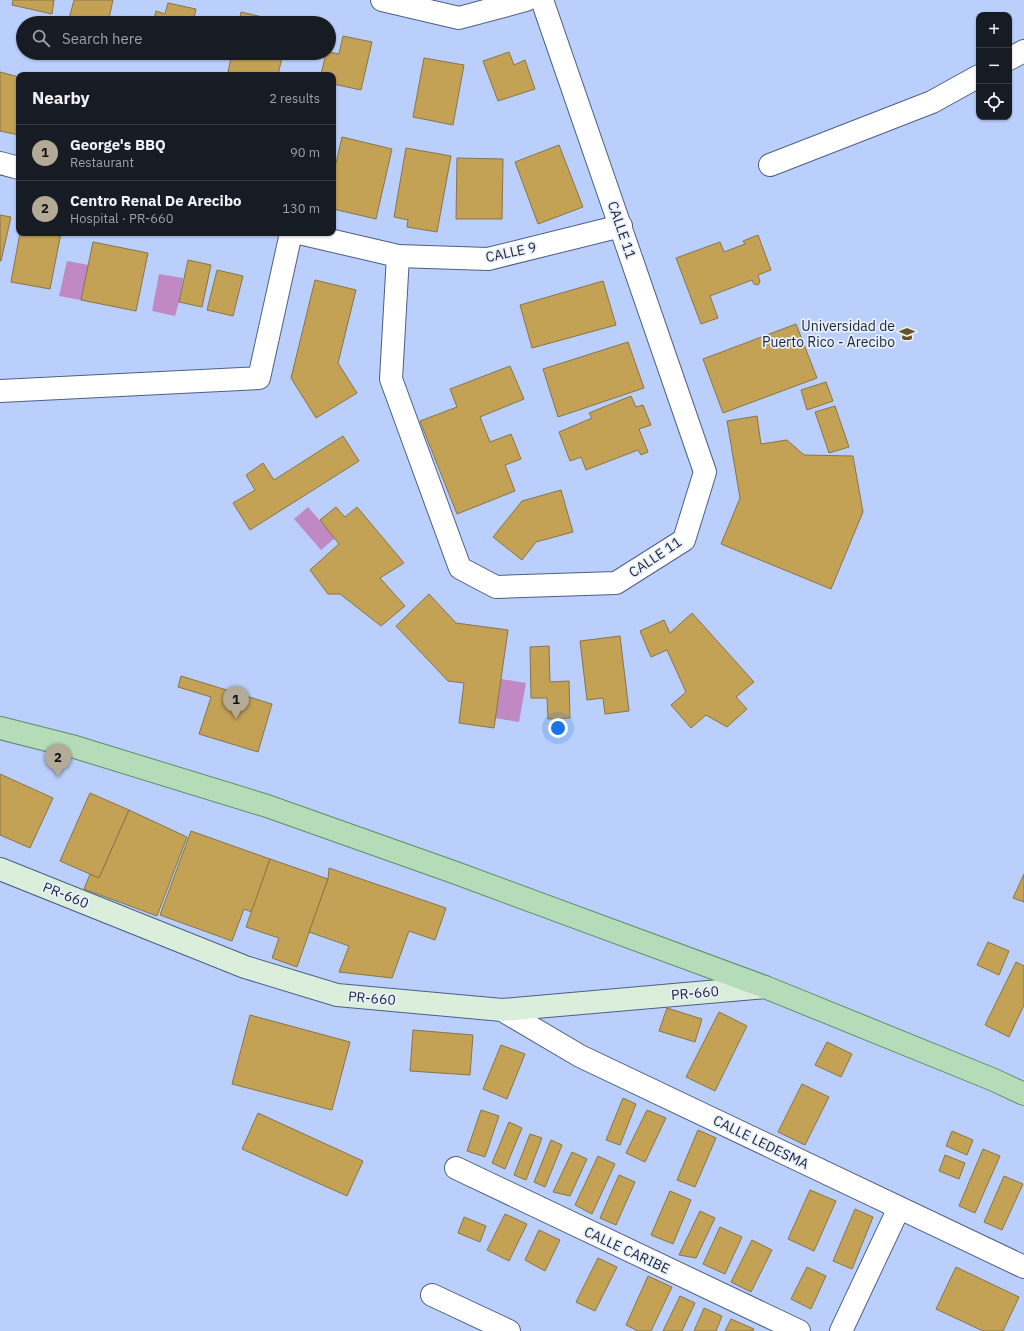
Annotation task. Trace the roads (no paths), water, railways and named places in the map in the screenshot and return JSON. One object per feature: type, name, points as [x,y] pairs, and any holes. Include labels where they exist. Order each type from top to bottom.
[{"type":"main road","points":[[0,728],[75,747],[267,806],[456,873],[765,987],[994,1080],[1024,1094]]},
{"type":"street","points":[[382,0],[459,18],[526,0]]},
{"type":"street","name":"CALLE 11","points":[[398,256],[391,379],[460,568],[496,587],[616,583],[684,540],[705,472],[542,0]]},
{"type":"street","points":[[1012,57],[1024,51]]},
{"type":"street","points":[[770,165],[932,102],[976,78]]},
{"type":"street","points":[[0,163],[16,167]]},
{"type":"street","name":"CALLE 9","points":[[312,236],[398,256],[488,258],[621,226]]},
{"type":"street","points":[[0,391],[259,378],[290,236]]},
{"type":"street","name":"PR-660","points":[[0,869],[246,967],[337,995],[502,1010],[765,987]]},
{"type":"street","name":"CALLE LEDESMA","points":[[502,1010],[580,1056],[1024,1267]]},
{"type":"street","name":"CALLE CARIBE","points":[[456,1168],[799,1331]]},
{"type":"street","points":[[841,1331],[899,1208]]},
{"type":"street","points":[[432,1295],[509,1331]]},
{"type":"place","name":"Universidad de Puerto Rico - Arecibo","points":[[907,334]]},
{"type":"place","name":"George's BBQ","points":[[236,719]]},
{"type":"place","name":"Centro Renal De Arecibo","points":[[58,777]]}]
